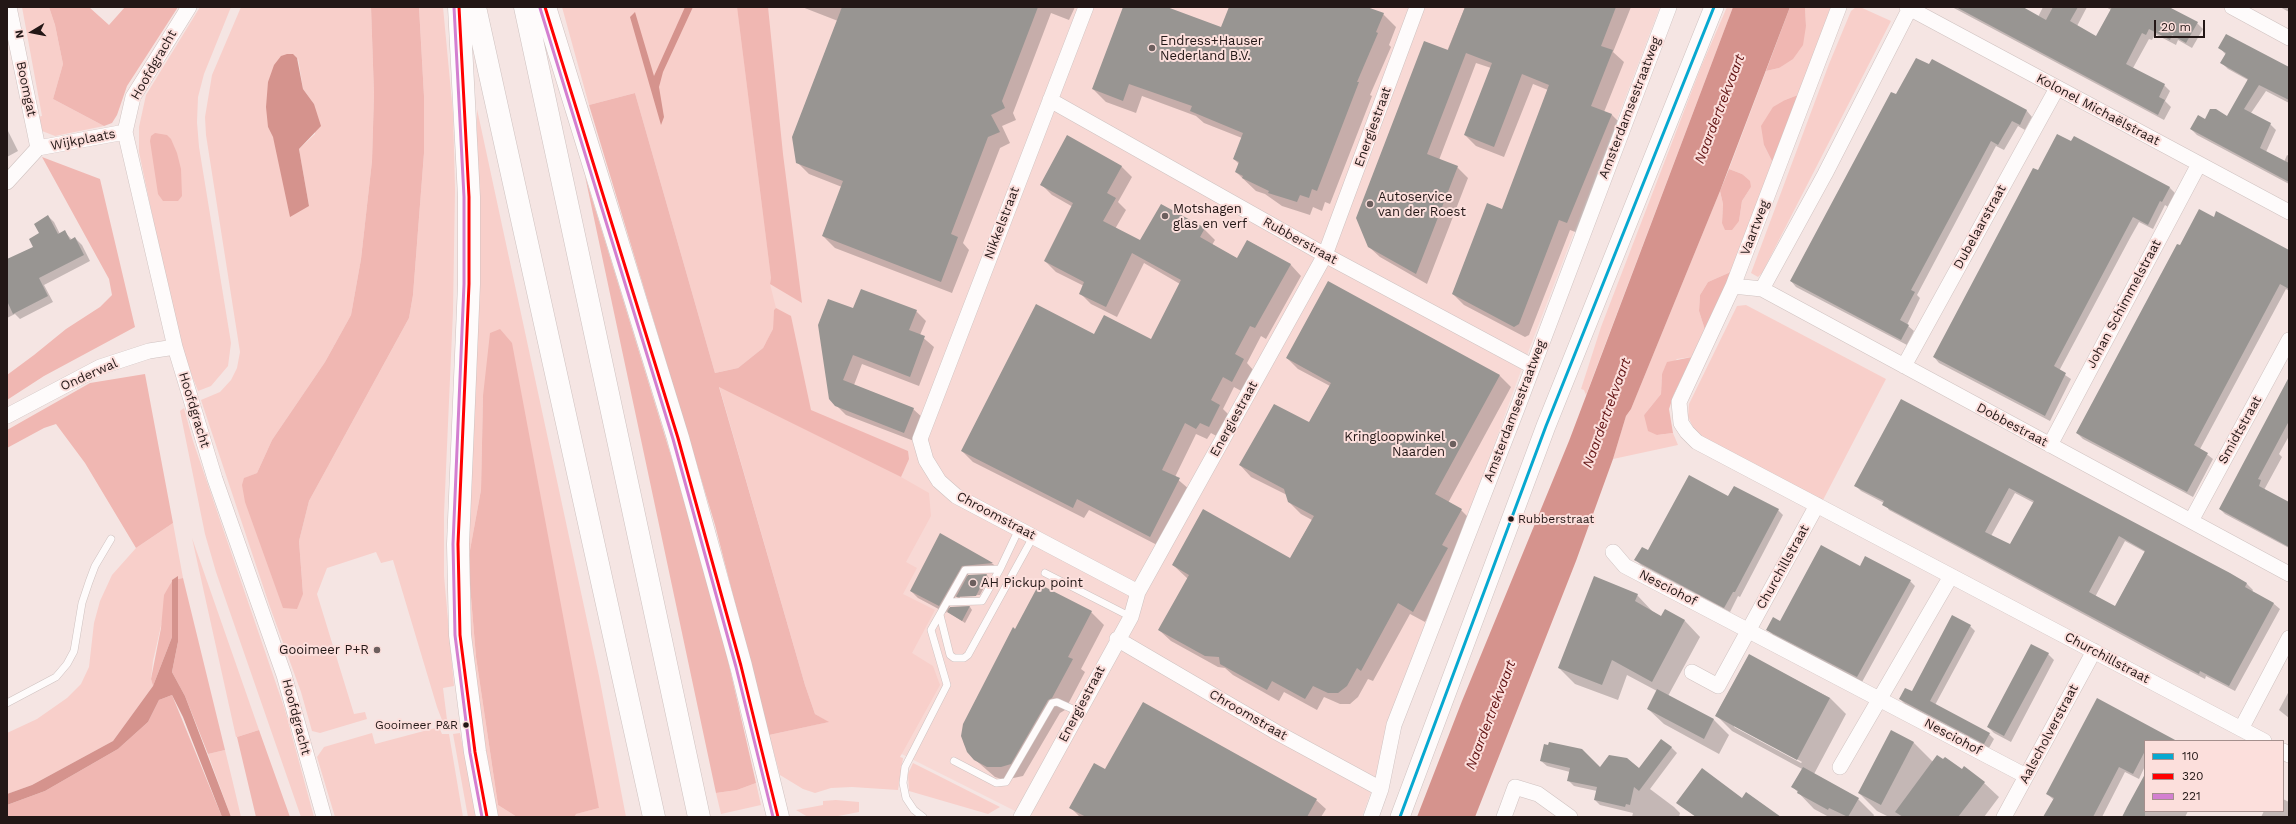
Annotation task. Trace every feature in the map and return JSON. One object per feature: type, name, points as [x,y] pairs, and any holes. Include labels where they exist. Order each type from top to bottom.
[{"type":"highway","points":[[459,7],[469,197],[469,284],[458,544],[460,635],[474,752],[487,817]]},
{"type":"highway","points":[[476,7],[652,812]]},
{"type":"highway","points":[[525,7],[697,808]]},
{"type":"highway","points":[[545,7],[678,438],[741,666],[778,817]]},
{"type":"street","name":"Boomgat","points":[[9,7],[38,148]]},
{"type":"street","name":"Hoofdgracht","points":[[189,7],[134,97],[125,132],[175,347],[215,479],[284,675],[324,817]]},
{"type":"street","name":"Nikkelstraat","points":[[920,439],[1086,7]]},
{"type":"street","name":"Energiestraat","points":[[1022,817],[1117,638],[1131,617],[1138,592],[1326,255],[1417,7]]},
{"type":"street","name":"Amsterdamsestraatweg","points":[[1371,817],[1381,789],[1394,725],[1669,7]]},
{"type":"street","points":[[1400,817],[1546,426],[1714,7]]},
{"type":"street","name":"Vaartweg","points":[[1698,442],[1687,432],[1681,423],[1679,402],[1733,286],[1839,7]]},
{"type":"street","points":[[2232,7],[2289,38]]},
{"type":"street","points":[[1762,289],[1825,174],[1908,8]]},
{"type":"street","name":"Kolonel Michaëlstraat","points":[[1908,8],[2289,212]]},
{"type":"street","name":"Dubelaarstraat","points":[[1904,366],[2057,88]]},
{"type":"street","name":"Rubberstraat","points":[[1050,100],[1326,255],[1532,366]]},
{"type":"street","name":"Wijkplaats","points":[[7,182],[38,148],[125,132]]},
{"type":"street","name":"Johan Schimmelstraat","points":[[2050,445],[2199,164]]},
{"type":"street","name":"Dobbestraat","points":[[1733,286],[1762,289],[2289,574]]},
{"type":"street","name":"Smidtstraat","points":[[2191,521],[2289,340]]},
{"type":"street","name":"Onderwal","points":[[7,416],[100,367],[150,351],[175,347]]},
{"type":"street","name":"Chroomstraat","points":[[920,439],[926,460],[939,481],[956,496],[1138,592]]},
{"type":"street","name":"Churchillstraat","points":[[1698,442],[2262,740]]},
{"type":"street","name":"Churchillstraat","points":[[1749,630],[1817,505]]},
{"type":"street","name":"Nesciohof","points":[[1613,552],[1625,566],[2026,776]]},
{"type":"street","points":[[1840,767],[1951,576]]},
{"type":"street","points":[[1692,672],[1718,686],[1749,630]]},
{"type":"street","name":"Chroomstraat","points":[[1117,638],[1276,732],[1381,789]]},
{"type":"street","points":[[2242,729],[2289,638]]},
{"type":"street","name":"Aalscholverstraat","points":[[2004,817],[2094,651]]},
{"type":"street","points":[[1504,817],[1515,787],[1538,794],[1570,817]]},
{"type":"lane","points":[[947,602],[982,601],[1000,569],[1019,529]]},
{"type":"lane","points":[[940,615],[950,655],[954,658],[964,658],[968,655],[1033,537]]},
{"type":"lane","points":[[7,702],[56,677],[67,664],[74,651],[82,603],[90,578],[95,566],[111,539]]},
{"type":"lane","points":[[923,817],[914,810],[906,798],[903,783],[905,767],[947,685],[931,630],[965,570],[1000,569]]},
{"type":"lane","points":[[1045,573],[1131,617]]},
{"type":"lane","points":[[954,761],[996,783],[1006,782],[1052,703],[1057,702],[1079,712]]},
{"type":"shaded area","points":[[22,7],[49,7],[55,25],[63,64],[53,99],[104,126],[55,136],[42,131],[37,117],[42,116]]},
{"type":"shaded area","points":[[49,7],[89,7],[109,25],[125,7],[178,7],[127,86],[117,115],[112,123],[104,126],[53,99],[63,64],[55,25]]},
{"type":"shaded area","points":[[200,7],[231,7],[204,74],[198,97],[197,122],[199,147],[231,343],[228,366],[211,386],[198,391],[179,343],[139,152],[139,127],[146,95]]},
{"type":"shaded area","points":[[241,7],[371,7],[374,94],[372,161],[361,259],[351,315],[325,362],[272,440],[257,473],[245,478],[303,594],[299,541],[309,501],[409,318],[413,295],[424,153],[424,96],[419,7],[443,7],[453,113],[455,189],[453,311],[444,514],[444,576],[454,686],[443,688],[448,728],[445,728],[437,707],[393,560],[381,563],[376,552],[327,568],[317,594],[354,714],[365,712],[367,719],[320,733],[312,731],[301,692],[270,607],[201,400],[220,392],[231,380],[237,368],[240,352],[206,135],[205,117],[212,75]],"holes":[[[298,58],[303,89],[314,104],[315,134],[299,149],[309,206],[268,127]]]},
{"type":"shaded area","points":[[371,7],[419,7],[424,96],[424,153],[413,295],[409,318],[309,501],[299,541],[303,594],[297,609],[283,608],[245,502],[242,485],[244,478],[257,473],[272,440],[325,362],[351,315],[361,259],[372,161],[374,94]]},
{"type":"shaded area","points":[[562,7],[737,7],[771,278],[770,284],[776,308],[774,310],[773,329],[763,348],[738,368],[715,373],[635,93],[589,105]]},
{"type":"shaded area","points":[[720,7],[1660,7],[1516,384],[1362,817],[1027,817],[816,711]]},
{"type":"shaded area","points":[[737,7],[768,7],[783,154],[802,303],[770,284],[771,278]]},
{"type":"shaded area","points":[[1727,7],[1733,7],[1586,395],[1584,390],[1581,389],[1601,327],[1701,67]]},
{"type":"shaded area","points":[[1790,7],[1805,7],[1806,26],[1803,45],[1793,59],[1779,68],[1766,71]]},
{"type":"shaded area","points":[[1805,7],[1832,7],[1798,95],[1785,100],[1764,145],[1773,163],[1733,271],[1708,282],[1700,295],[1699,311],[1705,330],[1692,357],[1677,359],[1662,374],[1661,394],[1644,415],[1657,435],[1673,433],[1678,445],[1613,459],[1626,416],[1631,409],[1720,191],[1723,204],[1722,223],[1739,221],[1742,201],[1751,187],[1742,174],[1729,169],[1766,71],[1779,68],[1806,26]]},
{"type":"shaded area","points":[[1856,7],[1860,7],[1891,21],[1762,273],[1758,277],[1751,273],[1829,64],[1851,11]]},
{"type":"shaded area","points":[[635,93],[715,373],[738,368],[763,348],[773,329],[774,310],[776,308],[791,316],[811,410],[908,451],[909,459],[901,477],[719,387],[805,685],[815,714],[829,722],[769,735],[715,525],[589,105]]},
{"type":"shaded area","points":[[1798,95],[1773,163],[1764,145],[1761,126],[1773,107]]},
{"type":"shaded area","points":[[477,109],[599,676],[626,817],[574,817],[575,814],[599,808],[483,396],[481,490],[468,561],[476,657],[498,805],[517,817],[492,817],[465,621],[476,278]]},
{"type":"shaded area","points":[[155,133],[167,135],[171,139],[177,153],[181,169],[182,196],[178,201],[163,201],[158,194],[150,141],[151,136]]},
{"type":"shaded area","points":[[42,157],[100,179],[135,327],[44,376],[7,400],[7,375],[66,329],[100,307],[112,295],[109,279]]},
{"type":"shaded area","points":[[1729,169],[1742,174],[1750,181],[1751,187],[1742,201],[1739,221],[1732,230],[1725,230],[1722,223],[1723,204],[1720,191]]},
{"type":"shaded area","points":[[585,176],[675,469],[724,643],[756,783],[737,790],[716,793]]},
{"type":"shaded area","points":[[1733,271],[1705,330],[1699,311],[1700,295],[1708,282]]},
{"type":"shaded area","points":[[1746,305],[1886,379],[1822,502],[1709,442],[1694,430],[1688,416],[1689,404],[1737,306]]},
{"type":"shaded area","points":[[500,329],[512,343],[599,808],[576,814],[574,817],[517,817],[498,805],[476,657],[468,561],[481,490],[483,396],[490,333]]},
{"type":"shaded area","points":[[1692,357],[1674,394],[1669,409],[1673,433],[1657,435],[1648,431],[1644,415],[1661,394],[1662,374],[1667,362]]},
{"type":"shaded area","points":[[145,374],[173,523],[136,548],[85,463],[56,424],[44,428],[7,448],[7,430],[90,383]]},
{"type":"shaded area","points":[[719,386],[901,477],[929,493],[931,516],[906,562],[917,568],[903,594],[935,610],[912,653],[933,666],[940,685],[900,757],[903,758],[898,790],[852,787],[831,788],[815,793],[803,789],[780,775],[769,735],[828,722],[815,714],[805,685]]},
{"type":"shaded area","points":[[184,408],[193,441],[285,710],[314,817],[301,817],[216,572],[205,534],[180,411]]},
{"type":"shaded area","points":[[173,523],[183,578],[178,579],[178,577],[171,582],[153,661],[151,679],[153,686],[113,741],[32,785],[7,794],[7,733],[37,719],[67,698],[81,684],[89,667],[94,623],[100,601],[112,575],[136,548]]},
{"type":"shaded area","points":[[192,538],[259,730],[237,737],[236,737]]},
{"type":"shaded area","points":[[183,578],[225,750],[208,754],[185,696],[172,672],[178,642],[178,579]]},
{"type":"shaded area","points":[[172,581],[172,637],[153,686],[151,679],[161,628],[164,595]]},
{"type":"shaded area","points":[[172,695],[222,817],[7,817],[7,805],[45,791],[118,749],[148,722],[159,700]]},
{"type":"shaded area","points":[[439,727],[442,734],[449,734],[463,817],[335,817],[317,757],[324,747],[372,733],[375,744]]},
{"type":"shaded area","points":[[259,730],[290,817],[256,817],[237,737]]},
{"type":"shaded area","points":[[460,733],[481,817],[468,817],[453,734]]},
{"type":"shaded area","points":[[225,750],[241,817],[231,817],[208,754]]},
{"type":"shaded area","points":[[913,763],[1000,807],[988,814],[909,791],[908,774]]},
{"type":"shaded area","points":[[756,783],[761,805],[721,814],[716,793],[737,790]]},
{"type":"shaded area","points":[[836,800],[859,802],[859,812],[833,817],[808,817],[796,810],[823,805],[823,801]]},
{"type":"water","points":[[685,7],[693,7],[663,72],[659,87],[664,117],[661,125],[630,17],[635,12],[654,76]]},
{"type":"water","name":"Naardertrekvaart","points":[[1733,7],[1790,7],[1720,191],[1631,409],[1626,416],[1613,459],[1576,561],[1475,817],[1417,817],[1462,701],[1569,441]]},
{"type":"water","points":[[293,54],[297,58],[303,89],[314,104],[321,126],[299,149],[309,206],[290,217],[273,137],[268,127],[266,107],[268,82],[274,65],[281,56]]},
{"type":"water","points":[[178,576],[178,642],[172,672],[185,696],[231,817],[222,817],[183,717],[172,695],[159,700],[148,722],[118,749],[45,791],[7,805],[7,794],[32,785],[113,741],[153,686],[172,637],[172,580]]},
{"type":"building","points":[[842,7],[1038,7],[1002,101],[1005,108],[991,115],[1000,132],[988,137],[951,234],[958,237],[941,282],[822,236],[843,181],[796,163],[792,137]]},
{"type":"building","points":[[1123,7],[1167,7],[1221,27],[1229,7],[1367,7],[1384,13],[1376,32],[1378,33],[1357,82],[1359,82],[1317,191],[1312,189],[1309,198],[1300,195],[1297,202],[1268,193],[1269,191],[1242,178],[1243,176],[1235,172],[1239,162],[1233,159],[1243,133],[1190,111],[1192,106],[1129,84],[1123,101],[1092,89]]},
{"type":"building","points":[[1465,7],[1616,7],[1601,46],[1613,50],[1591,106],[1612,114],[1567,223],[1559,220],[1519,324],[1514,327],[1452,294],[1487,203],[1502,209],[1549,85],[1522,74],[1494,147],[1464,135],[1492,63],[1466,53],[1427,154],[1458,166],[1416,274],[1368,247],[1356,218],[1424,41],[1448,50]]},
{"type":"building","points":[[1956,7],[2023,7],[2046,20],[2053,7],[2078,7],[2070,21],[2096,36],[2112,7],[2169,7],[2198,22],[2186,43],[2172,35],[2170,40],[2149,29],[2146,35],[2142,33],[2126,64],[2165,84],[2159,97],[2165,100],[2158,115]]},
{"type":"building","points":[[2226,34],[2289,67],[2289,100],[2259,85],[2244,109],[2271,123],[2260,148],[2289,163],[2289,182],[2190,129],[2198,115],[2205,119],[2210,109],[2216,109],[2227,116],[2248,79],[2220,63],[2226,53],[2218,48]]},
{"type":"building","points":[[1916,58],[1929,64],[1932,59],[2027,110],[2020,125],[2012,121],[1998,145],[1991,141],[1911,290],[1915,292],[1900,320],[1909,325],[1901,340],[1790,281],[1891,92],[1896,94]]},
{"type":"building","points":[[2057,134],[2071,141],[2074,136],[2170,187],[2162,202],[2160,201],[2148,225],[2133,217],[2054,366],[2066,373],[2045,416],[1933,357],[2033,168],[2038,170]]},
{"type":"building","points":[[1067,135],[1122,166],[1107,193],[1116,198],[1103,221],[1140,240],[1161,204],[1205,228],[1200,237],[1237,258],[1247,240],[1291,264],[1255,328],[1250,326],[1235,354],[1244,359],[1232,382],[1223,377],[1211,400],[1220,405],[1209,427],[1200,423],[1196,429],[1185,423],[1162,470],[1180,478],[1150,537],[1077,499],[1073,508],[961,451],[1036,304],[1094,334],[1104,315],[1151,339],[1181,280],[1132,253],[1106,307],[1079,294],[1084,282],[1044,261],[1073,203],[1040,185]]},
{"type":"building","points":[[2199,209],[2214,217],[2216,211],[2289,250],[2289,289],[2280,284],[2194,445],[2208,453],[2187,492],[2076,433],[2177,244],[2180,245]]},
{"type":"building","points":[[48,215],[58,234],[65,230],[70,240],[75,237],[84,255],[39,278],[48,296],[13,314],[7,301],[7,259],[33,247],[29,239],[39,233],[34,224]]},
{"type":"building","points":[[1328,281],[1500,375],[1435,494],[1462,509],[1442,545],[1448,548],[1413,612],[1398,603],[1361,671],[1357,668],[1347,686],[1338,693],[1328,693],[1313,686],[1305,699],[1272,681],[1267,690],[1220,664],[1219,657],[1205,656],[1158,630],[1189,575],[1172,565],[1203,509],[1290,558],[1314,516],[1288,502],[1284,489],[1239,465],[1274,404],[1309,422],[1331,383],[1286,358]]},
{"type":"building","points":[[861,289],[917,310],[909,330],[925,336],[910,377],[853,355],[843,380],[914,408],[904,433],[835,406],[829,399],[818,325],[828,299],[853,308]]},
{"type":"building","points":[[2289,377],[2289,421],[2258,479],[2261,480],[2259,486],[2289,502],[2289,547],[2219,509]]},
{"type":"building","points":[[1901,399],[2230,573],[2247,583],[2245,587],[2274,603],[2229,686],[2200,671],[2199,674],[1882,505],[1884,501],[1854,486]],"holes":[[[2009,488],[2034,501],[2010,544],[1985,532]],[[2119,536],[2145,551],[2115,606],[2089,592]]]},
{"type":"building","points":[[1689,475],[1728,496],[1734,486],[1779,509],[1735,592],[1733,592],[1724,608],[1634,560],[1642,547],[1648,550]]},
{"type":"building","points":[[940,533],[993,563],[962,566],[939,606],[910,591]]},
{"type":"building","points":[[1821,545],[1860,566],[1865,556],[1911,580],[1857,677],[1766,630],[1773,617],[1780,621]]},
{"type":"building","points":[[987,574],[976,596],[956,597],[968,575]]},
{"type":"building","points":[[1594,576],[1638,594],[1635,601],[1661,616],[1665,609],[1685,620],[1652,682],[1612,660],[1602,685],[1558,668]]},
{"type":"building","points":[[1039,584],[1092,611],[1068,657],[1073,659],[1052,698],[1048,700],[1011,764],[1001,767],[987,767],[974,760],[967,752],[961,736],[963,724],[1013,627],[1015,629]]},
{"type":"building","points":[[970,606],[962,621],[947,612],[950,607]]},
{"type":"building","points":[[1952,615],[1971,625],[1930,701],[1990,733],[1984,744],[1899,699],[1905,688],[1912,691]]},
{"type":"building","points":[[2031,644],[2049,653],[2004,736],[1987,727]]},
{"type":"building","points":[[1749,654],[1830,698],[1797,760],[1715,716]]},
{"type":"building","points":[[1657,689],[1714,719],[1704,739],[1647,709]]},
{"type":"building","points":[[2097,698],[2175,740],[2144,740],[2144,753],[2133,774],[2119,767],[2093,817],[2043,817],[2054,798],[2046,794]]},
{"type":"building","points":[[1143,702],[1317,799],[1307,817],[1086,817],[1069,808],[1094,763],[1105,769]]},
{"type":"building","points":[[1891,730],[1914,742],[1881,805],[1858,793]]},
{"type":"building","points":[[1661,739],[1672,747],[1639,791],[1634,787],[1630,805],[1626,804],[1625,807],[1594,800],[1597,787],[1567,781],[1570,768],[1540,761],[1544,744],[1548,745],[1549,742],[1582,749],[1600,767],[1609,755],[1627,758],[1639,768]]},
{"type":"building","points":[[1937,755],[1943,759],[1945,757],[1962,769],[1964,766],[1985,782],[1958,817],[1903,817],[1895,812]]},
{"type":"building","points":[[1803,767],[1859,798],[1848,817],[1829,808],[1828,810],[1797,793],[1798,791],[1791,787]]},
{"type":"building","points":[[1702,768],[1742,798],[1746,792],[1781,817],[1696,817],[1676,803]]},
{"type":"building","points":[[2144,776],[2145,817],[2122,817]]},
{"type":"transit line","name":"221","points":[[454,7],[464,197],[464,284],[453,544],[455,635],[470,753],[482,817]]},
{"type":"transit line","name":"320","points":[[459,7],[469,197],[469,284],[458,544],[460,635],[475,752],[487,817]]},
{"type":"transit line","name":"320","points":[[545,7],[678,438],[741,666],[778,817]]},
{"type":"transit line","name":"110","points":[[1400,817],[1546,426],[1714,7]]},
{"type":"transit line","name":"221","points":[[540,8],[673,439],[736,667],[773,817]]},
{"type":"place","name":"Endress+Hauser Nederland B.V.","points":[[1152,48]]},
{"type":"place","name":"Autoservice van der Roest","points":[[1370,204]]},
{"type":"place","name":"Motshagen glas en verf","points":[[1165,216]]},
{"type":"place","name":"Kringloopwinkel Naarden","points":[[1453,444]]},
{"type":"place","name":"Rubberstraat","points":[[1511,519]]},
{"type":"place","name":"AH Pickup point","points":[[973,583]]},
{"type":"place","name":"Gooimeer P+R","points":[[377,650]]},
{"type":"place","name":"Gooimeer P&R","points":[[466,725]]}]
